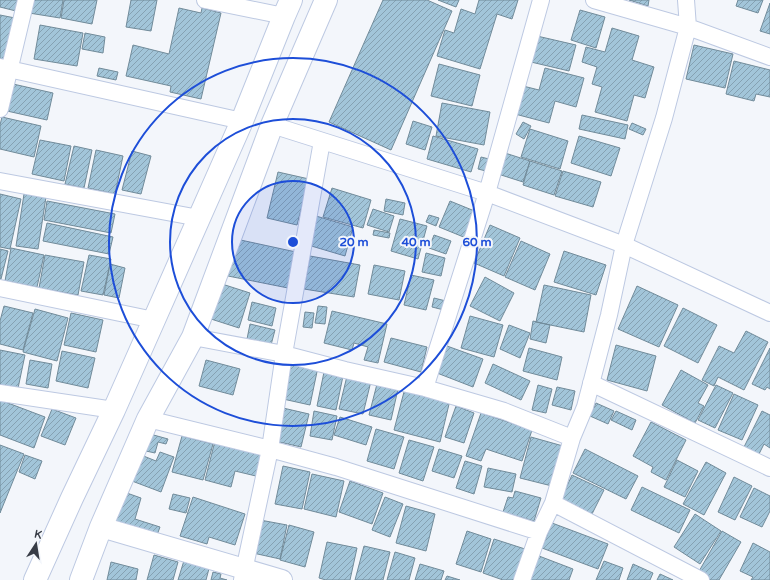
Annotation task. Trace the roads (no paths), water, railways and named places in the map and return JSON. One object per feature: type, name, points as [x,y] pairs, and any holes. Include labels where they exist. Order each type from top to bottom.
[{"type":"main road","points":[[81,580],[101,526],[148,418],[193,337],[272,125],[326,0]]},
{"type":"main road","points":[[35,580],[114,410],[242,121],[287,8]]},
{"type":"street","points":[[0,109],[5,68],[26,0]]},
{"type":"street","points":[[205,0],[287,8]]},
{"type":"street","points":[[425,388],[487,193],[541,0]]},
{"type":"street","points":[[594,0],[688,27],[770,57]]},
{"type":"street","points":[[522,580],[539,532],[553,503],[572,438],[585,408],[609,316],[624,245],[664,118],[688,27],[686,0]]},
{"type":"street","points":[[5,68],[242,121]]},
{"type":"street","points":[[272,125],[487,193],[624,245],[770,313]]},
{"type":"street","points":[[243,574],[270,449],[284,354],[322,141]]},
{"type":"street","points":[[0,182],[199,218]]},
{"type":"street","points":[[0,288],[154,320]]},
{"type":"street","points":[[193,337],[284,354],[345,370],[425,388],[504,411],[572,438]]},
{"type":"street","points":[[591,384],[770,468]]},
{"type":"street","points":[[0,393],[114,410]]},
{"type":"street","points":[[148,418],[270,449],[336,468],[539,532]]},
{"type":"street","points":[[553,503],[701,580]]},
{"type":"street","points":[[101,526],[243,574],[282,580]]}]
